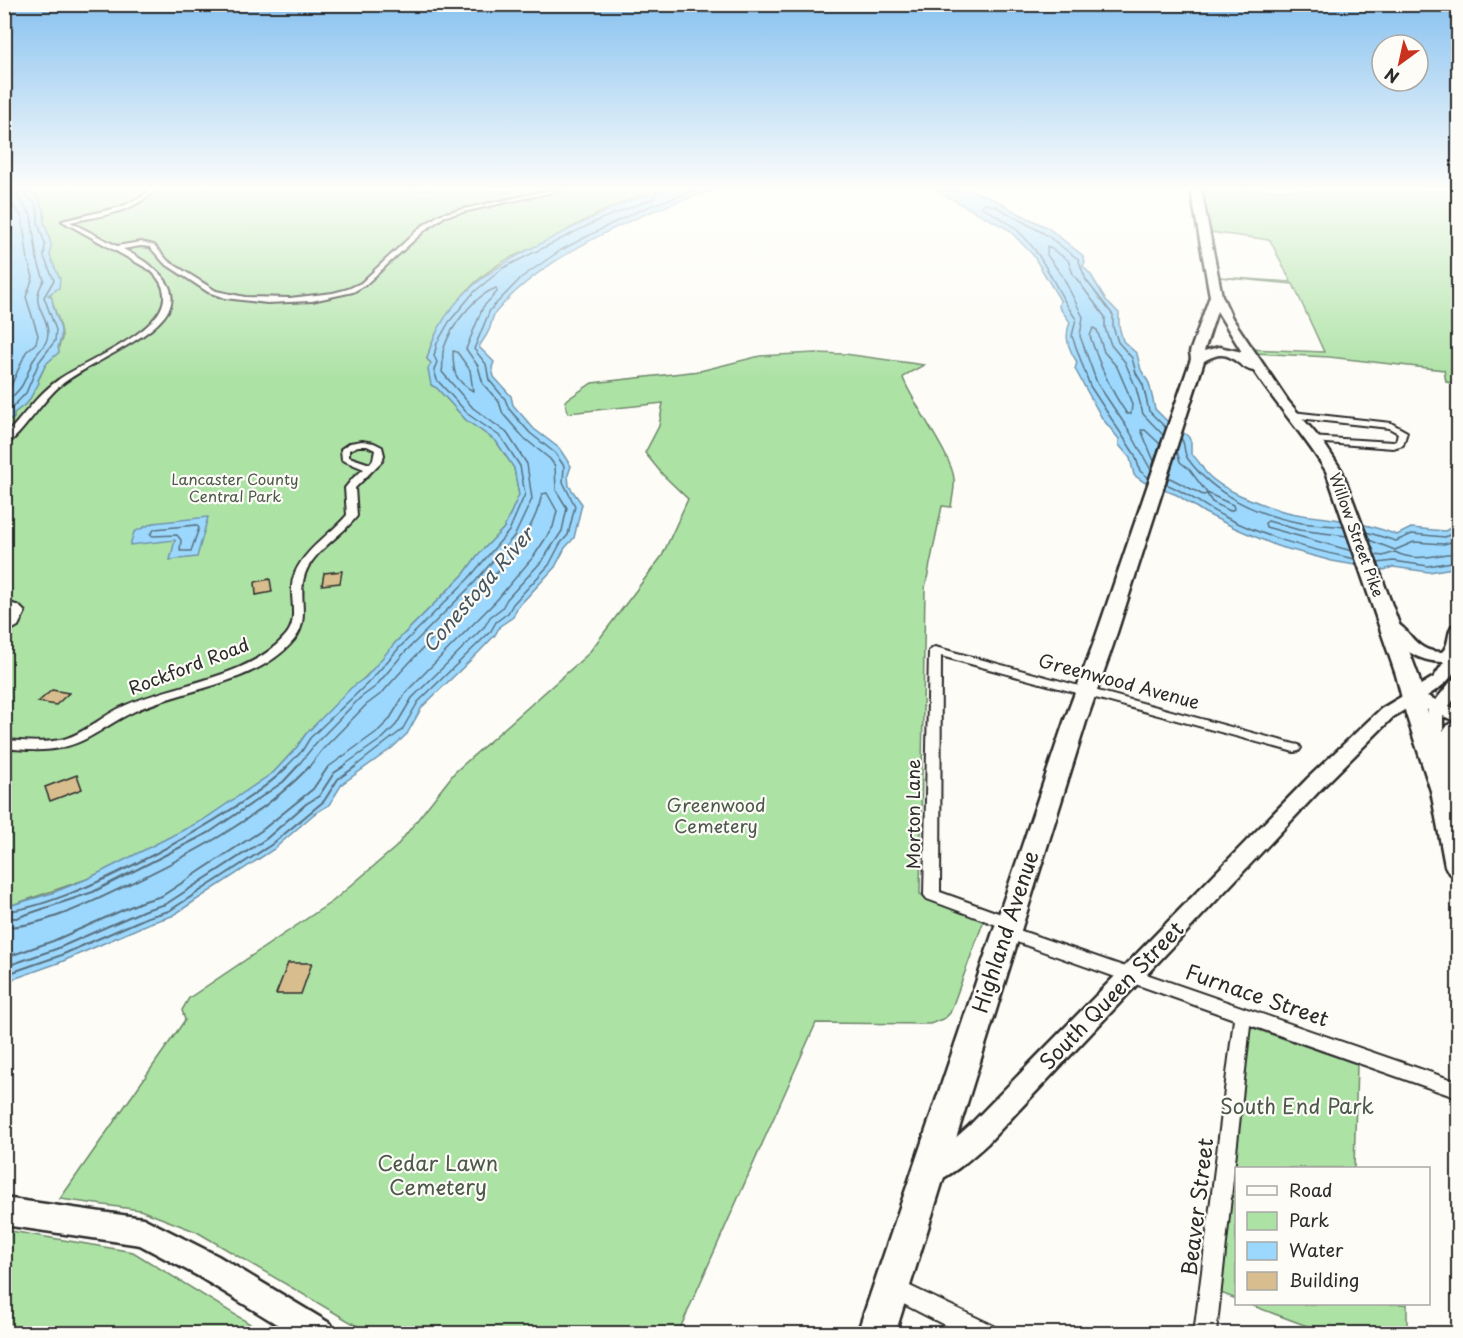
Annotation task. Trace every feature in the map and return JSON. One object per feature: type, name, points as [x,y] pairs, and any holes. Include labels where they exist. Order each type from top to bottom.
[{"type":"highway","name":"Willow Street Pike","points":[[1208,252],[1216,296],[1237,337],[1334,471],[1413,697],[1443,791],[1458,866]]},
{"type":"highway","name":"Willow Street Pike","points":[[1087,691],[1190,386],[1197,352],[1216,296]]},
{"type":"highway","points":[[1197,359],[1205,354],[1218,351],[1242,356],[1251,364],[1276,400],[1288,410]]},
{"type":"highway","name":"Highland Avenue","points":[[927,1173],[1087,691]]},
{"type":"highway","points":[[876,1334],[927,1173]]},
{"type":"main road","points":[[1386,618],[1404,642],[1420,655],[1446,657],[1455,650]]},
{"type":"main road","name":"South Queen Street","points":[[927,1173],[952,1158],[978,1136],[1315,783],[1387,712],[1440,681],[1452,663],[1458,629]]},
{"type":"main road","points":[[1458,684],[1438,707],[1433,728],[1458,796]]},
{"type":"main road","points":[[1413,697],[1458,716]]},
{"type":"main road","points":[[1458,726],[1452,731],[1450,742],[1458,767]]},
{"type":"main road","points":[[4,1211],[143,1232],[208,1266],[321,1334]]},
{"type":"street","points":[[4,442],[43,397],[62,381],[134,340],[151,328],[162,316],[167,293],[160,277],[149,267],[122,252]]},
{"type":"street","points":[[157,252],[164,261],[185,272],[212,291],[226,297],[273,301],[343,293],[359,286],[397,252]]},
{"type":"street","points":[[1288,410],[1391,426],[1403,432],[1400,443],[1393,445],[1312,439]]},
{"type":"street","name":"Rockford Road","points":[[4,744],[38,746],[71,741],[93,732],[127,710],[231,675],[279,648],[295,632],[300,610],[296,589],[303,569],[352,516],[354,509],[348,493],[349,488],[371,468]]},
{"type":"street","points":[[4,604],[19,612],[14,624],[4,631]]},
{"type":"street","name":"Greenwood Avenue","points":[[935,651],[1294,748]]},
{"type":"street","name":"Morton Lane","points":[[935,651],[932,895],[1007,927]]},
{"type":"street","name":"Furnace Street","points":[[1007,927],[1131,976],[1458,1090]]},
{"type":"street","name":"Beaver Street","points":[[1205,1334],[1243,1015]]},
{"type":"street","points":[[891,1287],[986,1334]]},
{"type":"green space","name":"Lancaster County Central Park","points":[[50,252],[523,252],[489,271],[466,292],[437,331],[427,359],[431,363],[431,385],[437,388],[466,420],[496,441],[514,468],[519,495],[504,528],[477,556],[464,574],[395,643],[384,659],[305,735],[274,772],[204,820],[160,844],[87,879],[12,905],[5,905],[5,423],[14,418],[14,413],[28,402],[46,364],[59,352],[62,338],[61,327],[52,298],[48,294],[51,294],[55,271]]},
{"type":"green space","points":[[1276,252],[1458,252],[1458,384],[1446,382],[1444,370],[1329,357],[1253,353],[1251,349],[1324,352],[1293,284],[1219,277],[1291,282]]},
{"type":"green space","name":"Greenwood Cemetery","points":[[845,354],[924,365],[903,378],[947,458],[952,470],[954,489],[951,507],[942,506],[925,588],[920,894],[984,920],[950,1013],[945,1018],[930,1024],[816,1023],[678,1333],[369,1333],[197,1232],[140,1210],[60,1199],[185,1020],[182,1010],[189,998],[333,901],[396,847],[455,772],[588,654],[662,556],[688,499],[663,475],[645,453],[659,426],[663,403],[568,413],[565,401],[592,383],[700,371],[760,356]]},
{"type":"green space","name":"South End Park","points":[[1247,1026],[1357,1064],[1354,1167],[1235,1167],[1235,1299],[1216,1291]]},
{"type":"green space","points":[[5,1230],[133,1252],[265,1333],[5,1333]]},
{"type":"green space","points":[[1251,1305],[1407,1305],[1407,1333],[1326,1333]]},
{"type":"water","points":[[5,252],[50,252],[60,279],[59,288],[48,295],[52,298],[60,328],[59,352],[46,364],[38,380],[39,383],[28,402],[14,413],[14,418],[5,423]]},
{"type":"water","name":"Conestoga River","points":[[523,252],[569,252],[516,291],[496,312],[479,347],[494,362],[492,368],[494,377],[511,396],[513,405],[534,429],[559,448],[571,466],[568,475],[569,486],[582,504],[574,538],[565,548],[555,567],[517,608],[513,617],[500,626],[479,652],[422,707],[407,734],[392,748],[342,784],[329,805],[314,814],[274,849],[172,916],[150,923],[61,962],[5,982],[5,905],[52,893],[87,879],[203,820],[274,772],[305,735],[351,688],[366,677],[395,643],[464,574],[477,556],[504,528],[519,495],[514,468],[496,441],[466,420],[437,388],[431,385],[428,369],[431,363],[427,359],[435,336],[446,316],[460,299],[476,283]]},
{"type":"water","points":[[1031,252],[1079,252],[1082,255],[1085,262],[1083,266],[1106,300],[1119,313],[1119,326],[1123,341],[1137,354],[1141,370],[1149,383],[1155,409],[1188,436],[1191,442],[1191,454],[1214,480],[1238,494],[1278,510],[1358,523],[1397,535],[1411,528],[1445,531],[1458,524],[1458,567],[1429,572],[1393,567],[1384,570],[1332,561],[1277,546],[1235,528],[1177,495],[1144,482],[1134,475],[1130,458],[1119,445],[1119,439],[1102,418],[1075,369],[1077,362],[1067,338],[1070,322],[1059,307],[1060,300]]},
{"type":"water","points":[[208,517],[197,557],[170,560],[175,540],[130,545],[134,532],[153,523]]},
{"type":"building","points":[[342,571],[340,583],[322,585],[324,573]]},
{"type":"building","points":[[270,579],[272,592],[256,595],[255,582]]},
{"type":"building","points":[[52,690],[69,693],[56,705],[38,702]]},
{"type":"building","points":[[77,775],[82,789],[50,801],[45,787]]},
{"type":"building","points":[[288,963],[312,963],[301,994],[276,994]]},
{"type":"park label","name":"Cedar Lawn Cemetery","points":[[438,1176]]}]
